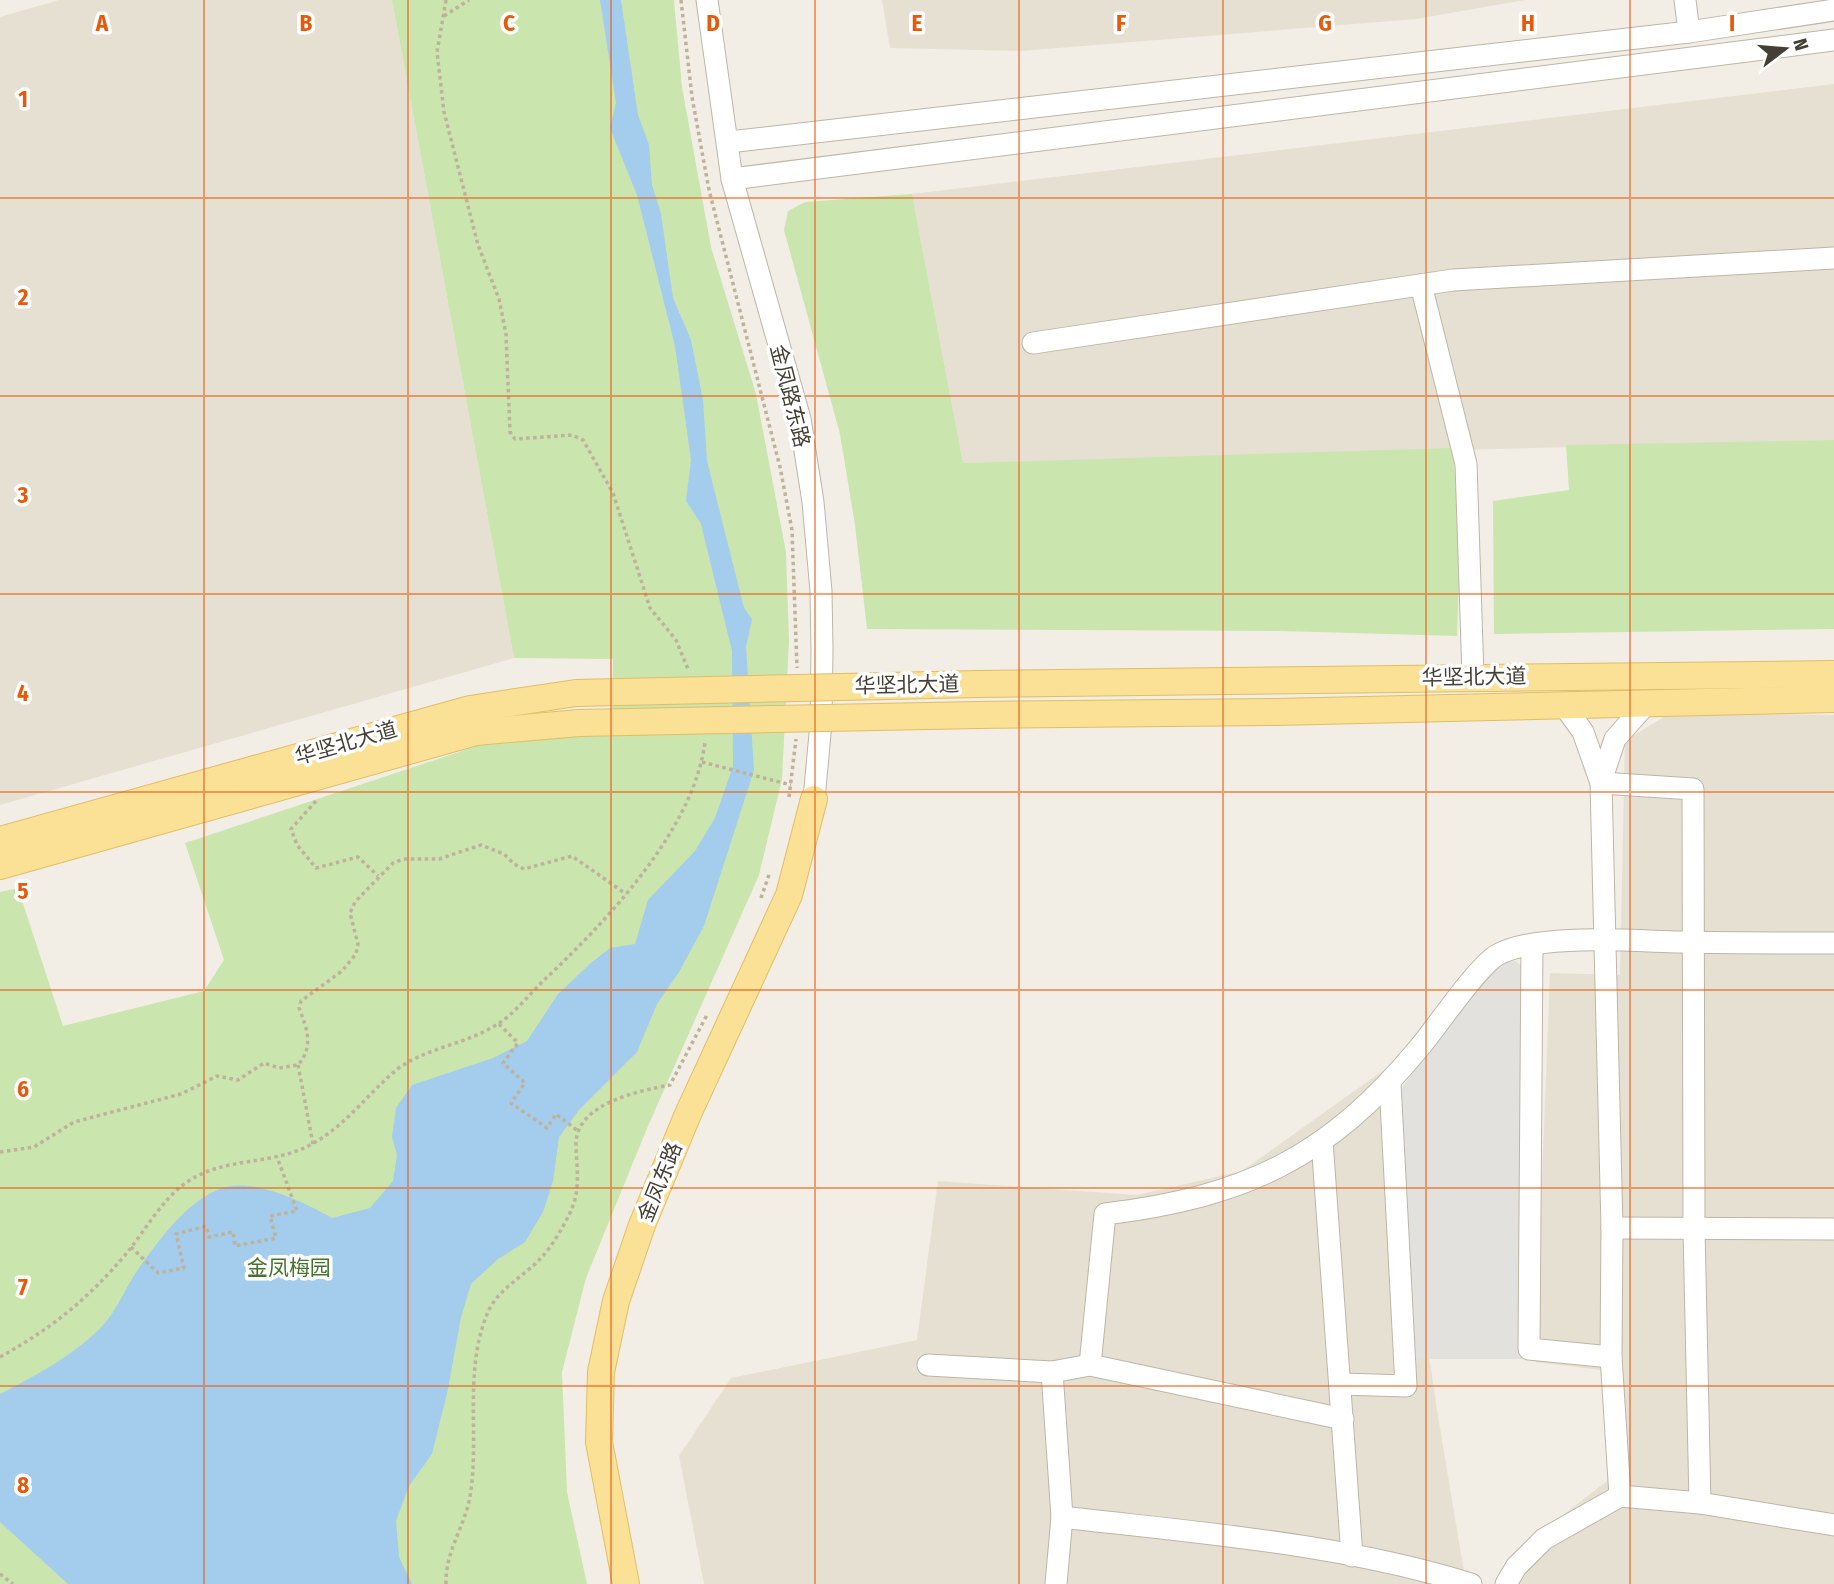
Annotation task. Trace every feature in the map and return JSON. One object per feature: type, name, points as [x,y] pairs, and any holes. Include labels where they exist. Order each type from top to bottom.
[{"type":"main road","name":"华坚北大道","points":[[0,840],[470,709],[576,693],[1473,676],[1834,674]]},
{"type":"main road","name":"华坚北大道","points":[[0,866],[476,732],[579,723],[1276,712],[1834,699]]},
{"type":"main road","name":"金凤东路","points":[[626,1584],[599,1441],[601,1372],[616,1301],[642,1225],[688,1114],[789,895],[814,799]]},
{"type":"street","name":"金凤路东路","points":[[707,0],[708,26],[729,142],[732,179],[800,419],[813,502],[821,591],[822,649],[821,723],[814,799]]},
{"type":"street","points":[[1685,0],[1689,32]]},
{"type":"street","points":[[729,142],[1689,32],[1834,10]]},
{"type":"street","points":[[732,179],[1834,40]]},
{"type":"street","points":[[1033,343],[1453,280],[1834,258]]},
{"type":"street","points":[[1421,285],[1466,464],[1473,676]]},
{"type":"street","points":[[1563,704],[1583,732],[1601,783],[1612,1228],[1611,1357],[1620,1496]]},
{"type":"street","points":[[1601,783],[1615,740],[1646,704]]},
{"type":"street","points":[[1601,783],[1693,789],[1695,1229],[1700,1503]]},
{"type":"street","points":[[1090,1365],[1105,1214],[1157,1207],[1250,1182],[1295,1160],[1365,1108],[1390,1083],[1494,957],[1520,945],[1604,941],[1834,943]]},
{"type":"street","points":[[1532,945],[1529,1349],[1611,1357]]},
{"type":"street","points":[[1341,1384],[1406,1386],[1390,1083]]},
{"type":"street","points":[[1322,1141],[1352,1556]]},
{"type":"street","points":[[1612,1228],[1834,1229]]},
{"type":"street","points":[[928,1365],[1052,1372],[1090,1365],[1343,1419]]},
{"type":"street","points":[[1052,1372],[1062,1517],[1056,1584]]},
{"type":"street","points":[[1506,1584],[1516,1567],[1544,1539],[1620,1496],[1700,1503],[1834,1525]]},
{"type":"street","points":[[1062,1517],[1280,1542],[1428,1571],[1471,1584]]},
{"type":"path","points":[[443,16],[469,0]]},
{"type":"path","points":[[681,0],[692,97],[709,190],[780,467],[792,530],[797,676]]},
{"type":"path","points":[[788,806],[796,729]]},
{"type":"path","points":[[702,762],[791,785]]},
{"type":"path","points":[[316,797],[316,802],[291,829],[308,861],[316,868],[358,857],[377,876]]},
{"type":"path","points":[[313,1144],[298,1065],[308,1047],[306,1027],[299,1008],[301,1001],[342,971],[356,954],[358,944],[350,913],[355,902],[377,876],[403,859],[439,859],[481,845],[504,854],[524,869],[572,856],[626,894]]},
{"type":"path","points":[[757,908],[772,863]]},
{"type":"path","points":[[446,1584],[446,1565],[470,1497],[473,1395],[482,1331],[488,1311],[500,1293],[542,1257],[570,1213],[578,1188],[575,1144],[578,1131],[606,1101],[670,1085],[714,1001]]},
{"type":"path","points":[[499,1024],[517,1043],[503,1063],[526,1083],[511,1103],[547,1128],[556,1114],[578,1131]]},
{"type":"path","points":[[0,1152],[34,1147],[74,1122],[181,1094],[217,1076],[238,1080],[264,1063],[279,1068],[298,1065]]},
{"type":"path","points":[[131,1247],[158,1273],[184,1268],[176,1234],[206,1226],[209,1237],[233,1232],[235,1245],[275,1238],[270,1216],[297,1211],[276,1157]]},
{"type":"path","points":[[0,1574],[13,1584]]},
{"type":"shaded area","points":[[59,0],[392,0],[514,658],[0,805],[0,17]]},
{"type":"shaded area","points":[[882,0],[1525,0],[1416,19],[1021,51],[890,48]]},
{"type":"shaded area","points":[[1834,84],[1834,440],[963,463],[912,194]]},
{"type":"shaded area","points":[[1670,713],[1834,715],[1834,1584],[1497,1584],[1510,1556],[1607,1481],[1608,1371],[1535,1362],[1550,973],[1620,975],[1625,741]]},
{"type":"shaded area","points":[[1515,961],[1524,968],[1522,1359],[1412,1359],[1397,1094],[1490,970],[1504,962]]},
{"type":"shaded area","points":[[1388,1067],[1436,1404],[1466,1584],[704,1584],[679,1456],[731,1378],[917,1340],[938,1181],[1137,1195],[1242,1171]]},
{"type":"green space","name":"金凤梅园","points":[[392,0],[674,0],[682,87],[711,247],[756,394],[786,552],[789,641],[782,779],[759,875],[648,1126],[586,1278],[562,1372],[567,1492],[587,1584],[0,1584],[0,892],[18,888],[63,1026],[204,991],[224,960],[185,843],[504,737],[612,721],[613,659],[514,658]]},
{"type":"green space","points":[[912,194],[963,463],[1453,448],[1460,546],[1457,636],[1281,631],[867,629],[855,525],[840,434],[784,230],[788,211],[805,202]]},
{"type":"green space","points":[[1834,440],[1834,629],[1494,634],[1493,501],[1569,490],[1566,445]]},
{"type":"water","points":[[600,0],[621,0],[638,115],[649,145],[652,185],[661,214],[673,298],[691,340],[703,400],[707,461],[744,608],[752,619],[746,647],[754,770],[704,926],[679,972],[657,1004],[637,1052],[579,1110],[559,1137],[553,1181],[543,1212],[525,1242],[498,1259],[471,1284],[461,1317],[448,1389],[432,1454],[409,1486],[396,1521],[399,1557],[412,1584],[68,1584],[0,1522],[0,1394],[56,1363],[94,1334],[109,1318],[133,1277],[163,1236],[189,1209],[217,1190],[232,1186],[257,1187],[297,1201],[332,1218],[370,1208],[393,1181],[397,1155],[392,1137],[396,1108],[412,1085],[493,1058],[527,1041],[558,994],[592,962],[610,948],[635,944],[648,900],[695,851],[715,818],[733,766],[732,651],[701,524],[686,501],[691,460],[675,346],[637,195],[610,128],[616,103]]}]
